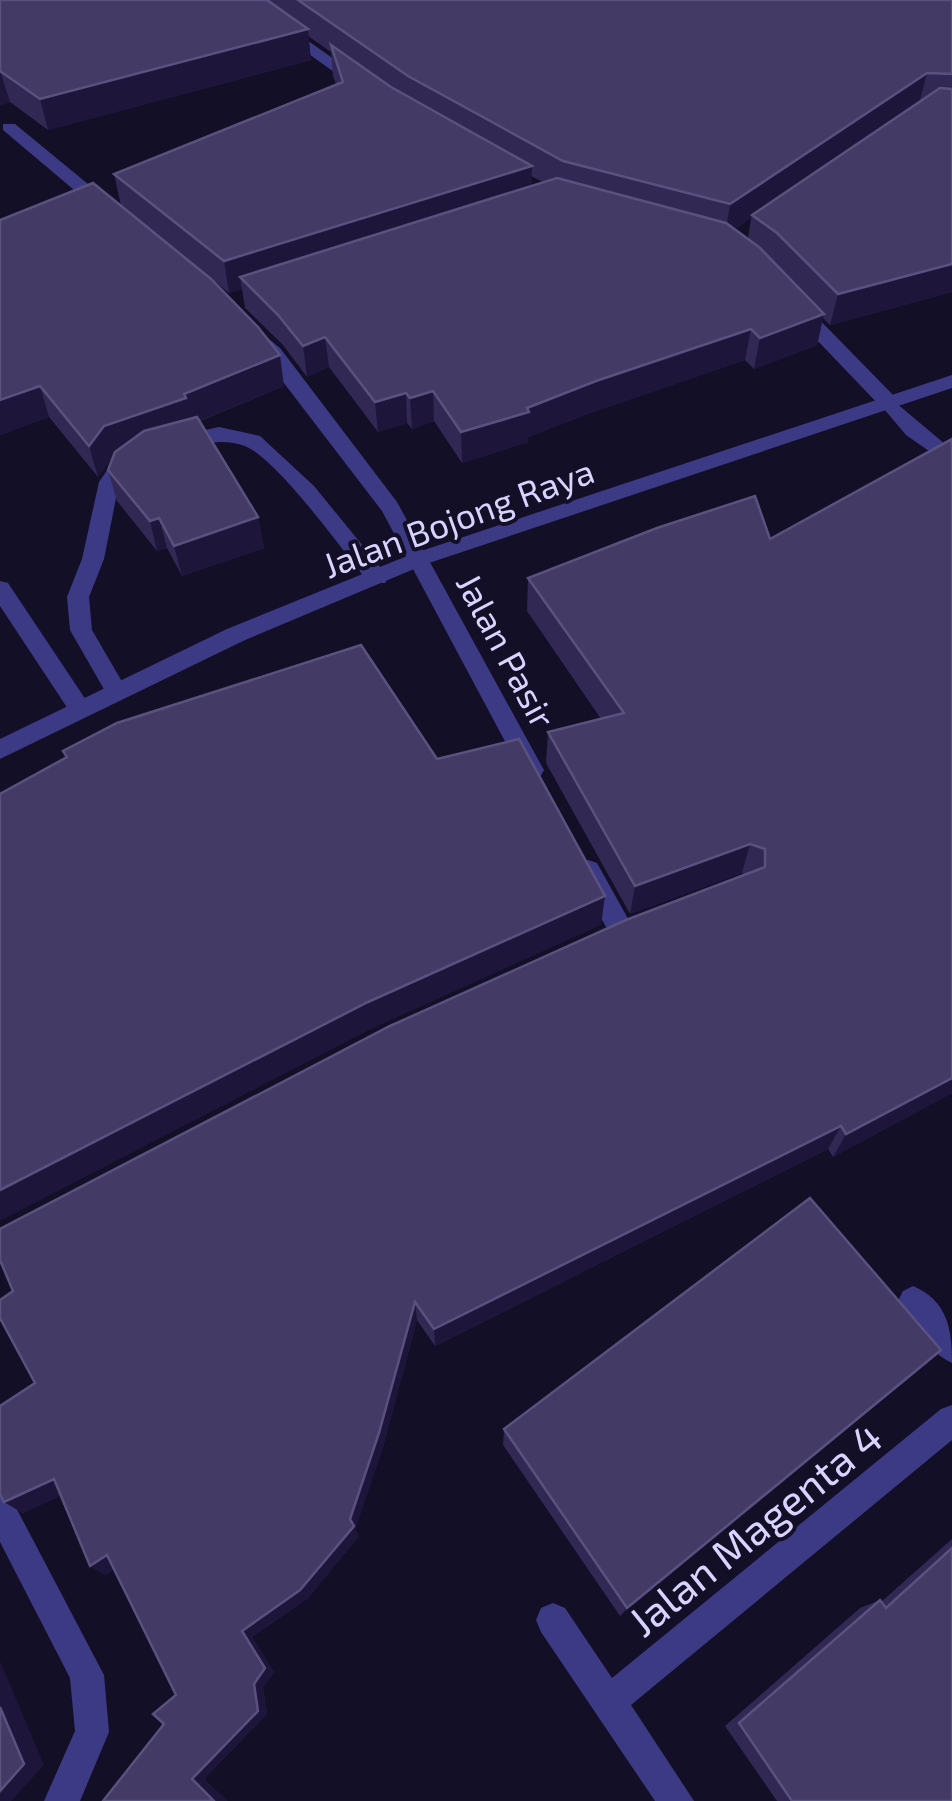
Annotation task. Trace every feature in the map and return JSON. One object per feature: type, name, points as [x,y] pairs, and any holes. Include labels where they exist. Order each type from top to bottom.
[{"type":"street","points":[[241,0],[369,90]]},
{"type":"street","points":[[8,128],[117,216]]},
{"type":"street","points":[[788,298],[914,430],[952,460]]},
{"type":"street","name":"Jalan Pasir","points":[[237,316],[285,367],[390,507],[545,792]]},
{"type":"street","name":"Jalan Bojong Raya","points":[[0,750],[235,635],[420,559],[952,381]]},
{"type":"street","points":[[118,692],[81,630],[78,596],[92,559],[108,482],[121,466],[182,441],[219,434],[253,442],[307,491],[377,578]]},
{"type":"street","points":[[0,590],[80,710]]},
{"type":"street","points":[[574,845],[630,928],[593,944]]},
{"type":"street","points":[[913,1300],[952,1348]]},
{"type":"street","name":"Jalan Magenta 4","points":[[610,1702],[952,1420]]},
{"type":"street","points":[[0,1510],[87,1674],[92,1732],[62,1801]]},
{"type":"street","points":[[554,1620],[676,1801]]},
{"type":"building","points":[[0,0],[267,0],[308,29],[40,99],[0,71]]},
{"type":"building","points":[[298,0],[952,0],[952,74],[927,73],[730,204],[563,161],[408,76]]},
{"type":"building","points":[[331,45],[391,87],[532,166],[224,261],[114,174],[343,82]]},
{"type":"building","points":[[940,88],[952,89],[952,264],[838,294],[777,233],[752,215]]},
{"type":"building","points":[[557,178],[726,223],[759,247],[824,314],[760,338],[751,329],[596,381],[527,408],[529,412],[461,432],[433,391],[410,398],[406,393],[375,402],[325,337],[303,346],[240,277]]},
{"type":"building","points":[[93,183],[211,279],[280,355],[184,394],[186,398],[104,426],[89,446],[40,386],[0,400],[0,220]]},
{"type":"building","points":[[197,417],[258,517],[174,546],[159,518],[150,521],[108,470],[115,452],[144,431]]},
{"type":"building","points":[[952,439],[952,1078],[846,1134],[841,1126],[434,1329],[415,1302],[379,1433],[350,1519],[354,1526],[300,1590],[242,1631],[265,1668],[254,1684],[258,1711],[192,1779],[214,1801],[103,1801],[164,1724],[153,1714],[176,1695],[107,1555],[90,1566],[54,1479],[4,1502],[0,1494],[0,1406],[35,1383],[0,1318],[0,1300],[13,1291],[0,1260],[0,1229],[390,1026],[626,920],[765,867],[765,849],[750,844],[635,886],[548,732],[624,713],[528,578],[657,528],[755,496],[770,539]]},
{"type":"building","points":[[361,645],[437,759],[519,739],[605,896],[368,1002],[0,1190],[0,794],[67,757],[63,751],[117,723]]},
{"type":"building","points":[[810,1198],[941,1350],[627,1608],[504,1429]]},
{"type":"building","points":[[952,1548],[952,1801],[792,1801],[739,1723],[880,1600],[886,1608]]},
{"type":"building","points":[[0,1707],[24,1764],[0,1791]]}]
